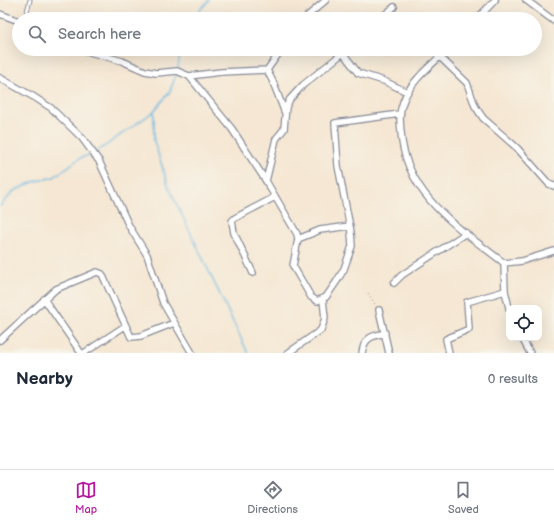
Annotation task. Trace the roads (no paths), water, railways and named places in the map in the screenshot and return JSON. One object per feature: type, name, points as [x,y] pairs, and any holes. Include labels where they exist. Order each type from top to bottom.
[{"type":"street","points":[[312,12],[326,0]]},
{"type":"street","points":[[484,12],[495,0]]},
{"type":"street","points":[[526,0],[554,21]]},
{"type":"street","points":[[388,12],[394,7]]},
{"type":"street","points":[[0,14],[12,18]]},
{"type":"street","points":[[104,56],[122,61],[145,71],[156,73],[177,71],[189,76],[232,129],[275,196],[298,239],[293,266],[311,297],[317,301],[323,300]]},
{"type":"street","points":[[267,70],[277,56]]},
{"type":"street","points":[[266,181],[276,139],[284,129],[287,103],[294,94],[340,56]]},
{"type":"street","points":[[349,56],[358,73],[384,81],[407,92]]},
{"type":"street","points":[[554,186],[549,184],[517,148],[483,118],[476,106],[467,83],[440,57],[407,92],[402,102],[400,114],[402,144],[405,158],[411,172],[429,201],[504,263],[522,261],[554,251]]},
{"type":"street","points":[[189,76],[221,72],[267,70]]},
{"type":"street","points":[[267,70],[274,82],[286,113]]},
{"type":"street","points":[[0,78],[34,96],[51,108],[72,128],[96,157],[129,226],[147,255],[163,303],[192,353]]},
{"type":"street","points":[[288,353],[320,330],[325,318],[323,300],[337,281],[352,246],[350,226],[338,166],[335,123],[400,114]]},
{"type":"street","points":[[253,273],[234,233],[232,221],[275,196]]},
{"type":"street","points":[[298,239],[320,230],[350,226]]},
{"type":"street","points":[[394,283],[402,275],[466,233]]},
{"type":"street","points":[[504,263],[505,291],[508,305]]},
{"type":"street","points":[[0,340],[44,299],[63,285],[99,272],[102,274],[129,335],[133,337],[174,323]]},
{"type":"street","points":[[449,353],[446,339],[469,328],[467,302],[505,291]]},
{"type":"street","points":[[44,299],[81,353]]},
{"type":"street","points":[[379,310],[389,353]]},
{"type":"street","points":[[84,353],[125,326]]},
{"type":"street","points":[[362,353],[365,340],[371,336],[385,333]]},
{"type":"street","points":[[524,341],[530,353]]},
{"type":"lane","points":[[27,12],[30,0]]},
{"type":"waterway","points":[[198,12],[209,0]]},
{"type":"waterway","points":[[178,69],[179,56]]},
{"type":"waterway","points":[[95,153],[153,112],[169,93],[177,73]]},
{"type":"waterway","points":[[154,111],[154,141],[169,188],[248,353]]},
{"type":"waterway","points":[[0,206],[14,191],[33,182],[54,177],[80,158],[92,154]]}]
